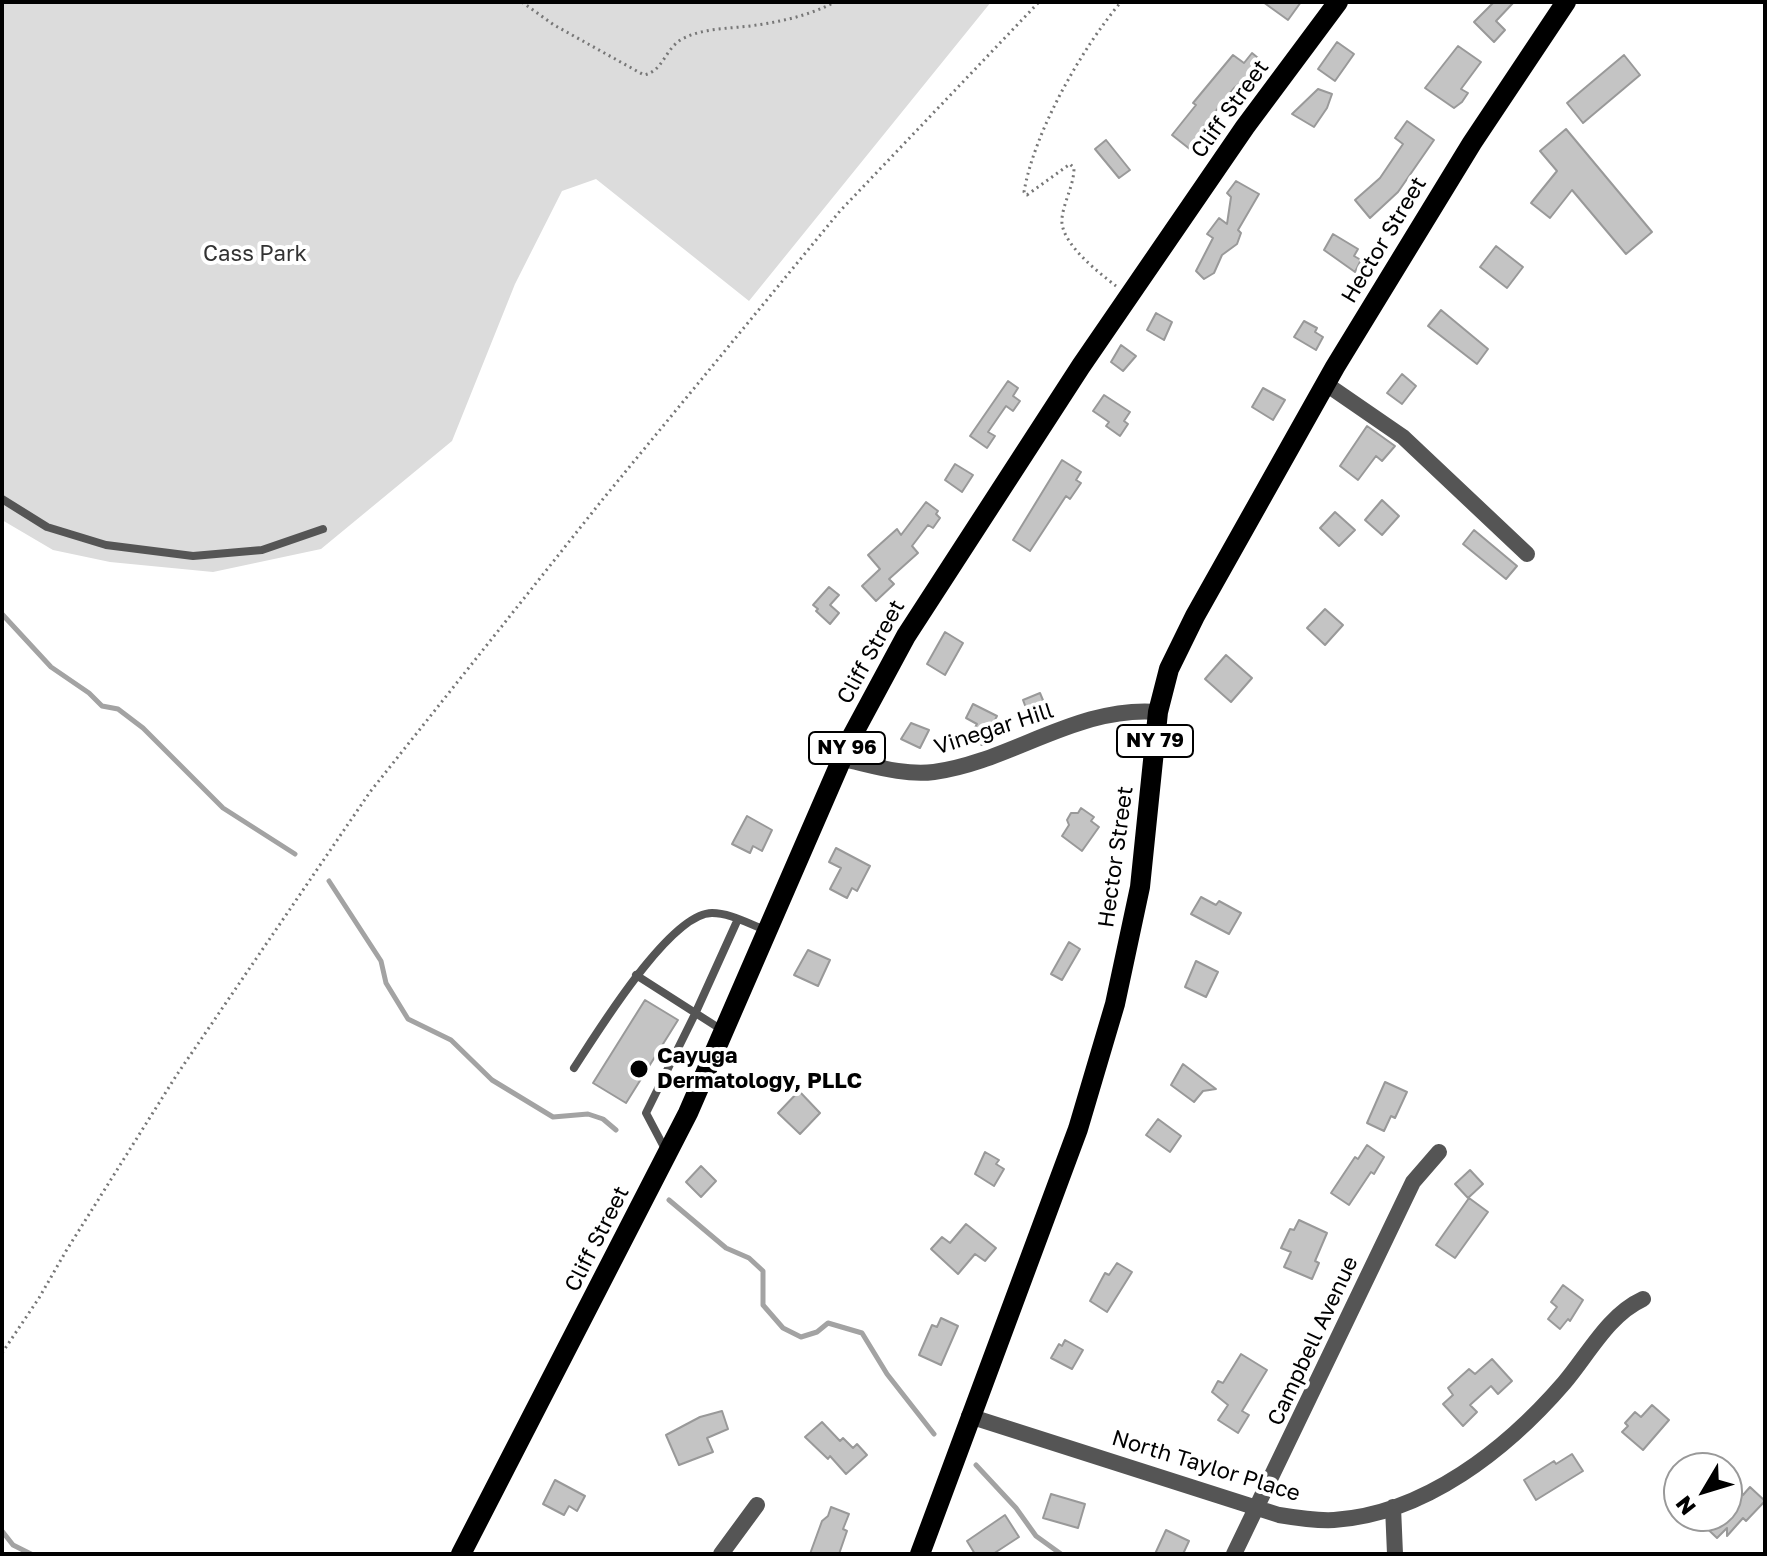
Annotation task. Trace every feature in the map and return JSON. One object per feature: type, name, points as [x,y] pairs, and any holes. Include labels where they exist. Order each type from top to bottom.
[{"type":"main road","name":"Cliff Street","points":[[461,1554],[668,1153],[843,759],[906,636],[1081,366],[1245,127],[1338,2]]},
{"type":"main road","name":"Hector Street","points":[[920,1554],[1078,1129],[1115,1004],[1140,887],[1158,712],[1169,669],[1195,616],[1326,384],[1456,168],[1566,2]]},
{"type":"street","points":[[1326,384],[1403,437],[1527,554]]},
{"type":"street","name":"Vinegar Hill","points":[[843,759],[930,773],[954,769],[1092,719],[1121,712],[1158,712]]},
{"type":"street","name":"Campbell Avenue","points":[[1234,1554],[1413,1182],[1439,1152]]},
{"type":"street","name":"North Taylor Place","points":[[969,1416],[1255,1509],[1279,1515],[1333,1520],[1360,1516],[1393,1507],[1438,1488],[1508,1439],[1557,1391],[1619,1314],[1643,1299]]},
{"type":"street","points":[[721,1554],[757,1505]]},
{"type":"street","points":[[1393,1507],[1395,1554]]},
{"type":"lane","points":[[2,499],[47,527],[106,545],[193,556],[262,550],[323,529]]},
{"type":"lane","points":[[574,1068],[636,975],[690,921],[711,913],[766,930]]},
{"type":"lane","points":[[668,1153],[646,1113],[738,919]]},
{"type":"lane","points":[[636,975],[723,1031]]},
{"type":"path","points":[[522,2],[554,25],[644,75],[657,70],[666,53],[683,39],[712,29],[758,25],[803,16],[835,2]]},
{"type":"path","points":[[2,1353],[176,1076],[370,792],[603,499],[840,211],[1039,2]]},
{"type":"path","points":[[1119,288],[1092,266],[1062,231],[1062,218],[1074,168],[1070,164],[1027,195],[1024,192],[1043,133],[1058,101],[1081,58],[1121,2]]},
{"type":"green space","name":"Cass Park","points":[[2,2],[991,2],[749,301],[596,179],[562,191],[515,284],[452,441],[321,549],[213,572],[110,562],[53,550],[2,520]]},
{"type":"building","points":[[1263,2],[1301,2],[1288,20]]},
{"type":"building","points":[[1494,2],[1514,2],[1496,21],[1505,30],[1494,42],[1474,22]]},
{"type":"building","points":[[1337,42],[1354,54],[1335,81],[1318,69]]},
{"type":"building","points":[[1458,46],[1481,62],[1461,89],[1468,93],[1454,108],[1425,88]]},
{"type":"building","points":[[1252,53],[1263,62],[1243,87],[1239,84],[1234,88],[1203,127],[1210,132],[1202,142],[1199,139],[1191,150],[1172,135],[1196,105],[1193,103],[1233,55],[1244,63]]},
{"type":"building","points":[[1624,55],[1640,75],[1583,123],[1567,103]]},
{"type":"building","points":[[1318,89],[1332,94],[1314,127],[1292,114]]},
{"type":"building","points":[[1407,121],[1434,140],[1398,192],[1370,218],[1355,200],[1380,178],[1403,144],[1395,138]]},
{"type":"building","points":[[1566,129],[1652,232],[1626,254],[1572,190],[1550,218],[1531,203],[1557,171],[1540,151]]},
{"type":"building","points":[[1106,140],[1130,170],[1119,178],[1095,149]]},
{"type":"building","points":[[1236,181],[1259,194],[1238,230],[1241,233],[1237,244],[1222,255],[1214,273],[1204,279],[1196,271],[1213,238],[1207,234],[1219,218],[1227,224],[1231,197],[1227,193]]},
{"type":"building","points":[[1333,234],[1358,249],[1354,256],[1361,260],[1355,272],[1324,250]]},
{"type":"building","points":[[1496,246],[1523,267],[1507,288],[1480,267]]},
{"type":"building","points":[[1441,310],[1488,349],[1477,364],[1428,326]]},
{"type":"building","points":[[1156,313],[1172,322],[1164,340],[1147,330]]},
{"type":"building","points":[[1304,321],[1317,328],[1315,332],[1323,337],[1316,350],[1294,337]]},
{"type":"building","points":[[1121,345],[1136,356],[1123,371],[1111,362]]},
{"type":"building","points":[[1402,374],[1416,386],[1402,404],[1387,393]]},
{"type":"building","points":[[1008,381],[1018,388],[1013,396],[1020,401],[1013,411],[1006,406],[988,432],[995,436],[987,448],[970,436]]},
{"type":"building","points":[[1263,388],[1285,400],[1273,420],[1252,407]]},
{"type":"building","points":[[1104,395],[1130,412],[1124,421],[1128,424],[1120,436],[1106,426],[1109,422],[1093,411]]},
{"type":"building","points":[[1367,426],[1395,446],[1382,461],[1376,456],[1358,480],[1340,466]]},
{"type":"building","points":[[1062,460],[1081,472],[1076,480],[1081,483],[1070,499],[1066,496],[1030,551],[1013,540]]},
{"type":"building","points":[[955,464],[973,475],[962,492],[945,480]]},
{"type":"building","points":[[1382,500],[1399,516],[1382,535],[1365,520]]},
{"type":"building","points":[[926,502],[938,511],[936,514],[940,518],[933,528],[928,525],[912,546],[918,553],[889,579],[894,584],[876,601],[862,586],[880,569],[868,555],[897,529],[901,535]]},
{"type":"building","points":[[1335,512],[1355,530],[1339,546],[1320,528]]},
{"type":"building","points":[[1474,530],[1517,566],[1506,579],[1463,544]]},
{"type":"building","points":[[829,587],[839,595],[830,605],[839,613],[830,624],[813,605]]},
{"type":"building","points":[[1325,609],[1343,625],[1325,645],[1307,628]]},
{"type":"building","points":[[945,632],[963,643],[945,675],[927,664]]},
{"type":"building","points":[[1226,655],[1252,678],[1231,702],[1205,679]]},
{"type":"building","points":[[1040,693],[1050,717],[1032,724],[1023,700]]},
{"type":"building","points":[[973,704],[997,716],[982,745],[969,738],[977,724],[966,718]]},
{"type":"building","points":[[911,723],[929,730],[920,748],[901,739]]},
{"type":"building","points":[[1081,808],[1094,817],[1091,821],[1099,827],[1082,851],[1062,836],[1069,825],[1067,820],[1071,813],[1078,813]]},
{"type":"building","points":[[747,816],[772,830],[762,851],[753,846],[750,853],[732,844]]},
{"type":"building","points":[[836,848],[870,866],[857,891],[852,888],[847,898],[830,889],[841,868],[829,862]]},
{"type":"building","points":[[1201,897],[1216,905],[1219,901],[1241,913],[1229,934],[1191,914]]},
{"type":"building","points":[[1069,942],[1080,949],[1062,980],[1051,974]]},
{"type":"building","points":[[808,950],[830,960],[818,986],[794,975]]},
{"type":"building","points":[[1196,961],[1218,972],[1206,997],[1185,987]]},
{"type":"building","points":[[645,1000],[678,1020],[626,1103],[593,1083]]},
{"type":"building","points":[[1183,1064],[1216,1089],[1203,1091],[1194,1102],[1171,1085]]},
{"type":"building","points":[[1385,1082],[1407,1092],[1395,1118],[1391,1116],[1384,1131],[1367,1123]]},
{"type":"building","points":[[799,1091],[820,1113],[800,1134],[778,1113]]},
{"type":"building","points":[[1158,1119],[1181,1136],[1170,1152],[1146,1135]]},
{"type":"building","points":[[1367,1145],[1384,1157],[1349,1205],[1331,1193]]},
{"type":"building","points":[[985,1152],[999,1160],[996,1164],[1004,1169],[994,1186],[975,1174]]},
{"type":"building","points":[[701,1166],[716,1181],[701,1197],[686,1182]]},
{"type":"building","points":[[1470,1170],[1483,1184],[1468,1198],[1455,1184]]},
{"type":"building","points":[[1469,1198],[1488,1212],[1455,1258],[1436,1245]]},
{"type":"building","points":[[1299,1220],[1327,1233],[1315,1261],[1319,1263],[1312,1279],[1284,1267],[1291,1252],[1281,1248],[1290,1229],[1294,1230]]},
{"type":"building","points":[[966,1224],[996,1248],[985,1261],[975,1254],[958,1274],[931,1249],[942,1237],[950,1243]]},
{"type":"building","points":[[1117,1263],[1132,1272],[1107,1312],[1090,1301],[1105,1273],[1109,1275]]},
{"type":"building","points":[[1563,1285],[1583,1300],[1570,1321],[1568,1319],[1560,1329],[1548,1319],[1557,1307],[1551,1302]]},
{"type":"building","points":[[941,1318],[958,1326],[941,1365],[919,1355],[932,1325],[937,1327]]},
{"type":"building","points":[[1065,1340],[1083,1350],[1072,1369],[1051,1358]]},
{"type":"building","points":[[1241,1354],[1267,1370],[1242,1411],[1249,1415],[1238,1433],[1218,1420],[1228,1405],[1212,1392],[1218,1381],[1223,1383]]},
{"type":"building","points":[[1492,1359],[1512,1381],[1498,1394],[1491,1386],[1470,1405],[1477,1412],[1463,1426],[1443,1404],[1453,1395],[1448,1388],[1469,1369],[1475,1374]]},
{"type":"building","points":[[1652,1405],[1669,1420],[1643,1450],[1622,1432],[1635,1412],[1641,1417]]},
{"type":"building","points":[[722,1411],[728,1429],[707,1438],[713,1452],[679,1465],[666,1435],[700,1417]]},
{"type":"building","points":[[822,1422],[840,1441],[843,1438],[853,1448],[857,1444],[867,1455],[846,1474],[830,1456],[828,1459],[805,1437]]},
{"type":"building","points":[[1572,1454],[1583,1471],[1536,1500],[1524,1480],[1554,1461],[1556,1464]]},
{"type":"building","points":[[555,1480],[585,1496],[577,1511],[569,1506],[564,1515],[543,1504]]},
{"type":"building","points":[[1750,1487],[1765,1501],[1746,1521],[1743,1518],[1743,1495]]},
{"type":"building","points":[[1051,1494],[1085,1504],[1078,1528],[1043,1518]]},
{"type":"building","points":[[831,1507],[849,1514],[839,1554],[810,1554],[822,1521]]},
{"type":"building","points":[[1005,1515],[1019,1537],[993,1554],[975,1554],[967,1541]]},
{"type":"building","points":[[1166,1530],[1189,1541],[1183,1554],[1155,1554]]},
{"type":"waterway","points":[[2,614],[51,667],[89,693],[102,706],[118,709],[143,728],[223,808],[295,854]]},
{"type":"waterway","points":[[329,881],[381,961],[386,983],[408,1019],[451,1040],[492,1080],[553,1117],[588,1114],[603,1119],[616,1130]]},
{"type":"waterway","points":[[669,1200],[726,1248],[749,1258],[763,1271],[763,1305],[783,1328],[801,1337],[817,1332],[828,1323],[862,1333],[887,1374],[934,1434]]},
{"type":"waterway","points":[[976,1465],[1016,1508],[1036,1536],[1061,1554]]},
{"type":"waterway","points":[[2,1531],[13,1545],[31,1554]]},
{"type":"place","name":"Cayuga Dermatology, PLLC","points":[[639,1069]]}]
